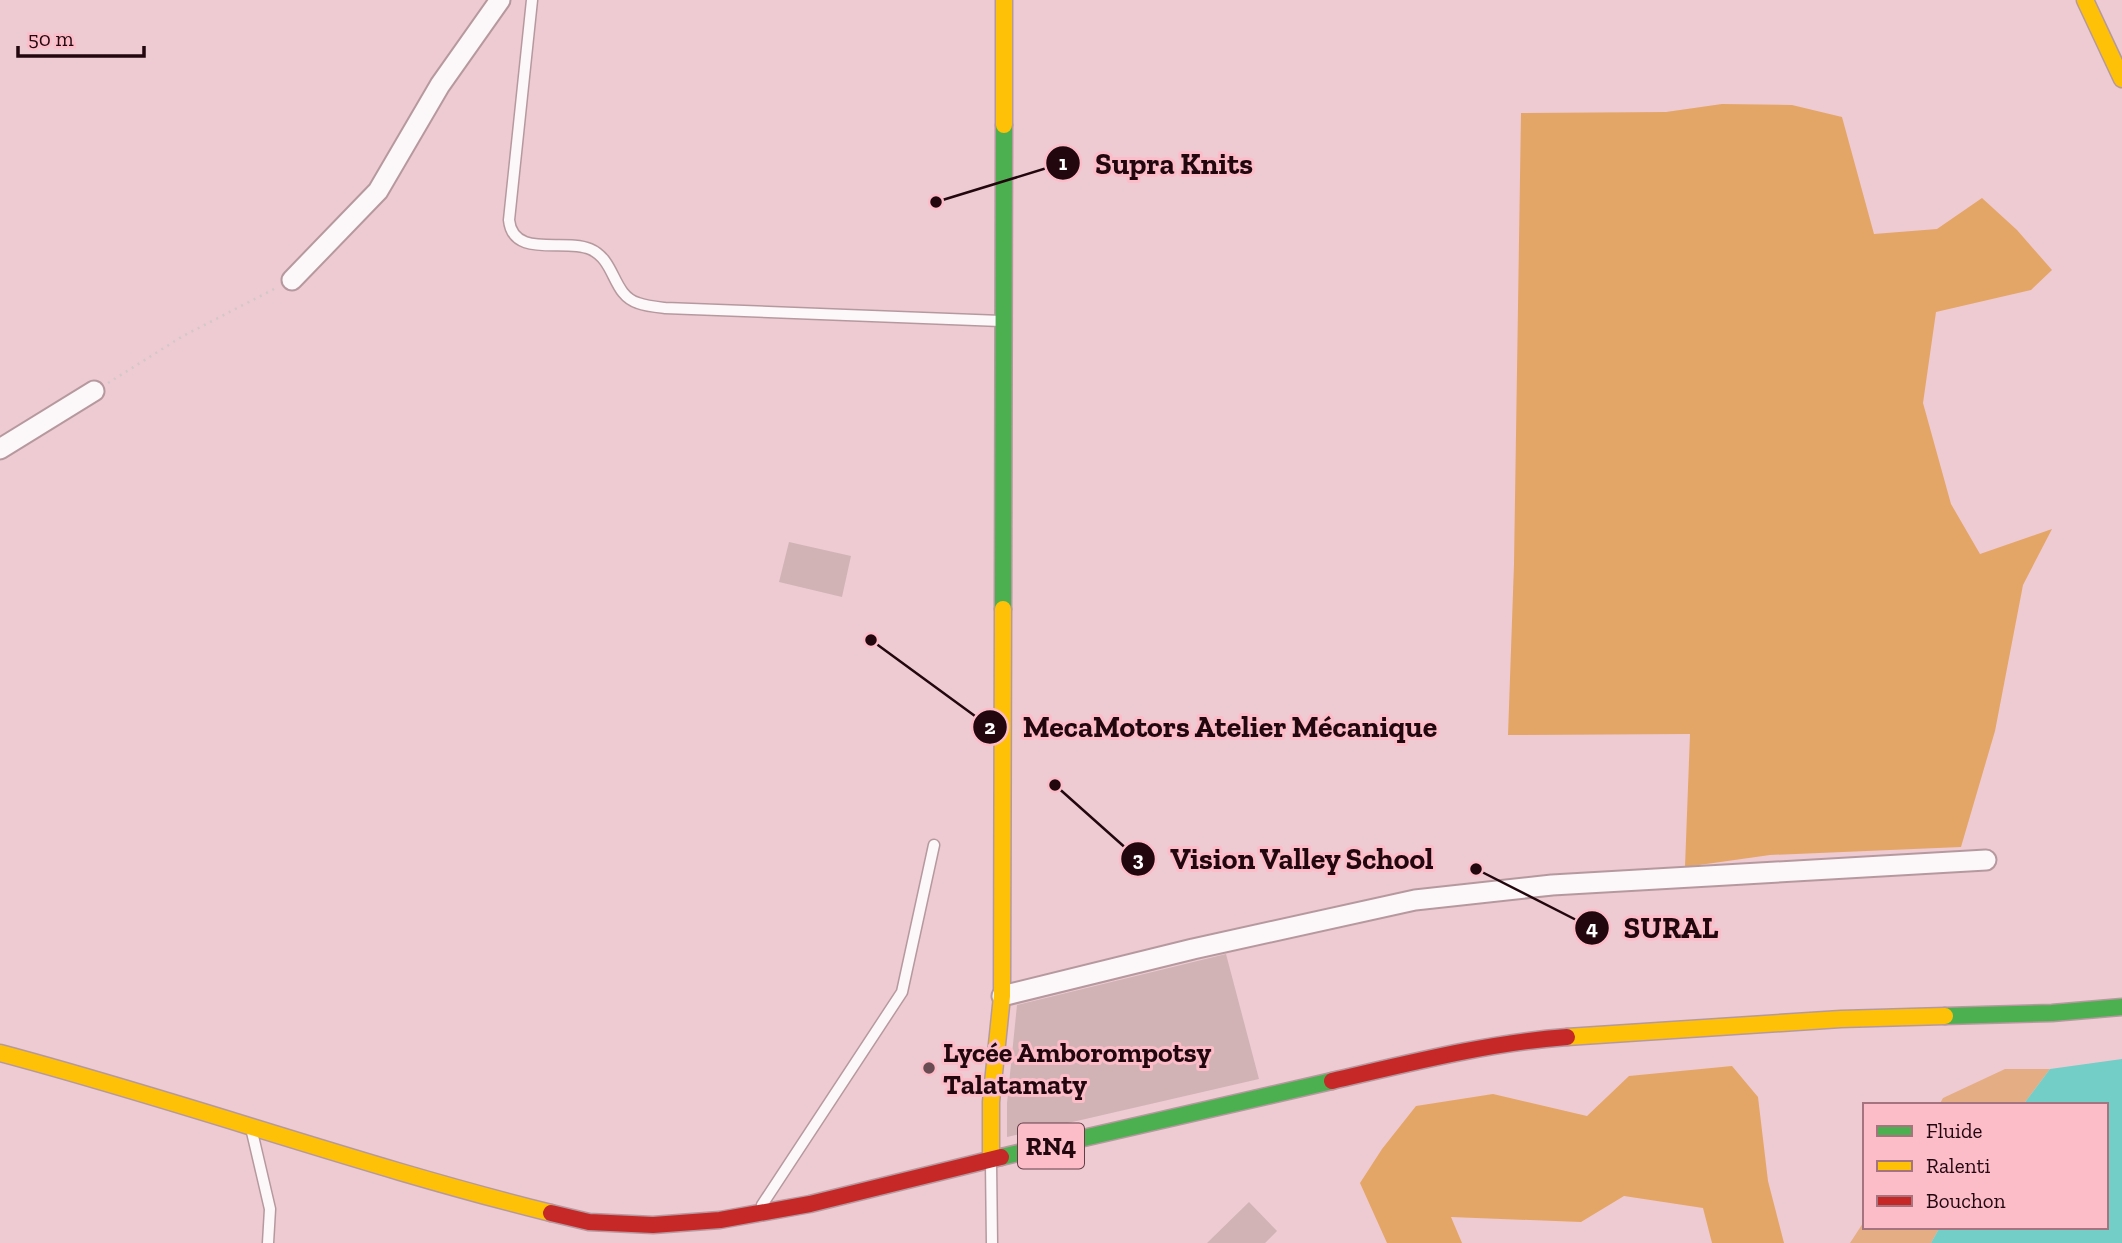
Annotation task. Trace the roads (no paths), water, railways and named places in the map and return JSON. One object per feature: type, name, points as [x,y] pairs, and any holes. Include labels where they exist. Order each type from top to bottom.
[{"type":"main road","points":[[991,1159],[990,1114],[1002,996],[1004,0]]},
{"type":"main road","points":[[2085,0],[2122,79]]},
{"type":"main road","name":"RN4","points":[[0,1053],[99,1079],[251,1128],[491,1198],[589,1222],[653,1225],[720,1220],[810,1204],[991,1159],[1469,1049],[1528,1040],[1841,1020],[2052,1013],[2122,1007]]},
{"type":"street","points":[[292,281],[378,191],[440,85],[500,0]]},
{"type":"street","points":[[0,449],[94,391]]},
{"type":"street","points":[[1002,996],[1193,949],[1415,900],[1552,885],[1986,860]]},
{"type":"lane","points":[[532,0],[509,220],[510,232],[518,240],[534,244],[589,248],[605,258],[622,293],[637,303],[665,308],[1005,321]]},
{"type":"lane","points":[[756,1214],[902,992],[934,845]]},
{"type":"lane","points":[[251,1128],[270,1209],[268,1243]]},
{"type":"lane","points":[[991,1159],[992,1243]]},
{"type":"water","points":[[2122,1059],[2122,1243],[1931,1243],[1939,1229],[2108,1229],[2108,1103],[2024,1103],[2050,1069]]},
{"type":"place","name":"Supra Knits","points":[[936,202]]},
{"type":"place","name":"MecaMotors Atelier Mécanique","points":[[871,640]]},
{"type":"place","name":"Vision Valley School","points":[[1055,785]]},
{"type":"place","name":"SURAL","points":[[1476,869]]},
{"type":"place","name":"Lycée Amborompotsy Talatamaty","points":[[929,1068]]}]
